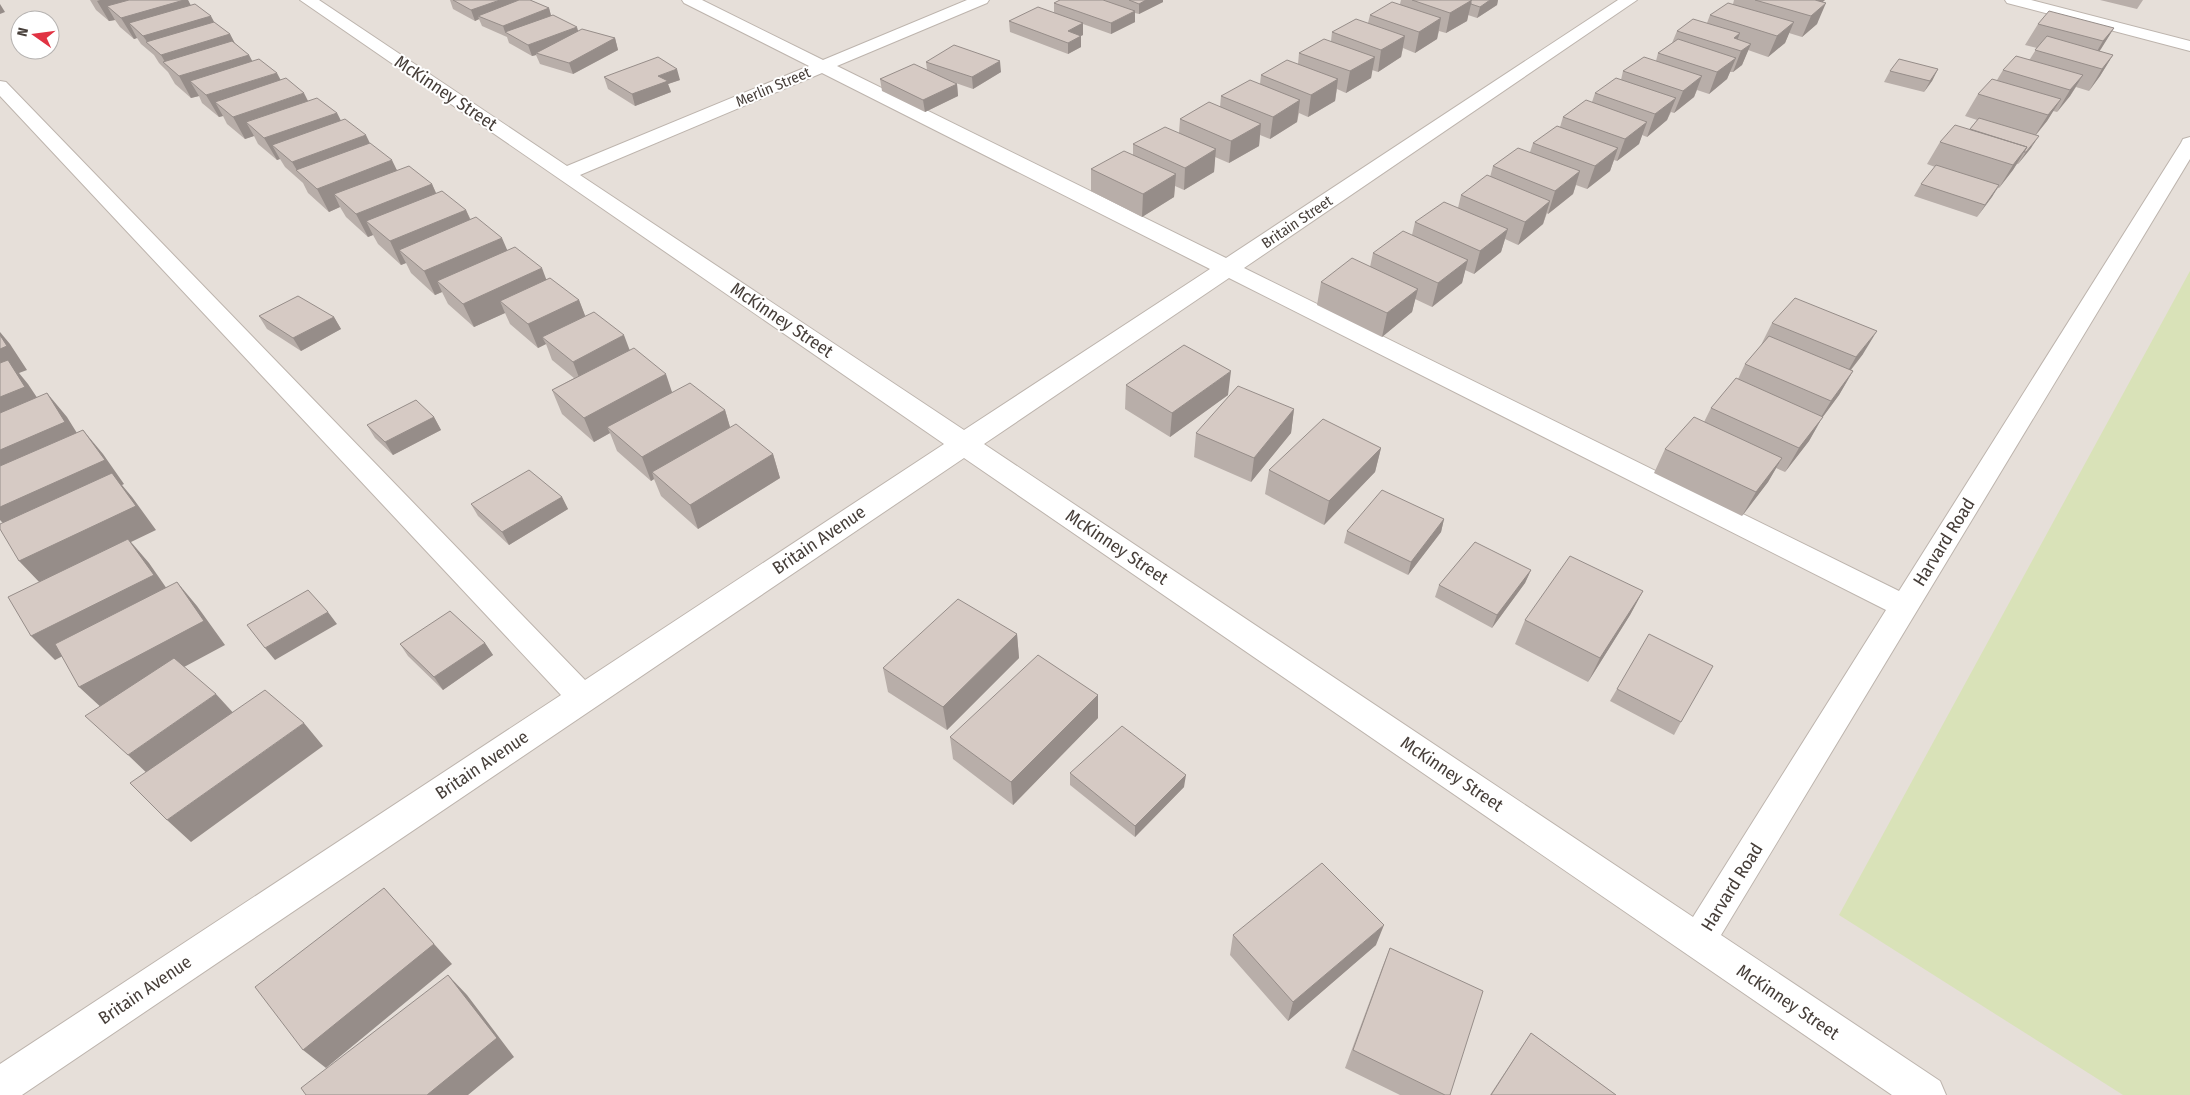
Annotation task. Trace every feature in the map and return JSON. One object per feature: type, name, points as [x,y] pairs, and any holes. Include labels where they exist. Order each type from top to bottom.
[{"type":"street","points":[[690,0],[1904,606]]},
{"type":"street","name":"Merlin Street","points":[[565,174],[981,0]]},
{"type":"street","name":"Britain Street","points":[[964,443],[1629,0]]},
{"type":"street","points":[[2013,0],[2190,46]]},
{"type":"street","name":"McKinney Street","points":[[319,2],[565,174],[1926,1095]]},
{"type":"street","points":[[0,86],[583,698]]},
{"type":"street","name":"Harvard Road","points":[[1698,941],[2190,143]]},
{"type":"street","name":"Britain Avenue","points":[[0,1087],[964,443]]},
{"type":"shaded area","points":[[0,0],[2190,0],[2190,1095],[0,1095]]},
{"type":"green space","points":[[2190,271],[2190,1095],[2123,1095],[1839,915]]},
{"type":"building","points":[[129,0],[184,0],[121,18],[107,6]]},
{"type":"building","points":[[453,0],[500,0],[471,10]]},
{"type":"building","points":[[519,0],[530,0],[549,8],[503,26],[478,16]]},
{"type":"building","points":[[1060,0],[1103,0],[1135,11],[1111,23],[1054,3]]},
{"type":"building","points":[[1129,0],[1146,0],[1139,4]]},
{"type":"building","points":[[1412,0],[1472,0],[1450,13]]},
{"type":"building","points":[[1471,0],[1490,0],[1480,7],[1471,4]]},
{"type":"building","points":[[1755,0],[1815,0],[1826,3],[1811,16]]},
{"type":"building","points":[[1392,2],[1441,18],[1419,32],[1370,15]]},
{"type":"building","points":[[1728,3],[1794,22],[1777,36],[1710,15]]},
{"type":"building","points":[[195,4],[211,16],[143,36],[129,23]]},
{"type":"building","points":[[1038,7],[1083,23],[1068,31],[1081,36],[1068,43],[1009,21]]},
{"type":"building","points":[[2049,11],[2114,28],[2103,41],[2038,24]]},
{"type":"building","points":[[553,15],[577,27],[528,45],[505,32]]},
{"type":"building","points":[[1356,19],[1405,36],[1381,50],[1332,32]]},
{"type":"building","points":[[1693,19],[1740,33],[1734,38],[1751,44],[1741,51],[1677,31]]},
{"type":"building","points":[[214,22],[230,34],[161,55],[146,42]]},
{"type":"building","points":[[582,29],[615,38],[569,63],[536,53]]},
{"type":"building","points":[[2047,36],[2113,55],[2102,69],[2035,50]]},
{"type":"building","points":[[1324,39],[1375,57],[1350,71],[1299,53]]},
{"type":"building","points":[[1678,39],[1736,58],[1717,72],[1658,53]]},
{"type":"building","points":[[232,41],[249,55],[179,76],[163,62]]},
{"type":"building","points":[[954,45],[1000,61],[972,77],[926,62]]},
{"type":"building","points":[[2016,56],[2083,75],[2070,90],[2003,70]]},
{"type":"building","points":[[658,57],[677,69],[658,76],[668,81],[632,94],[604,77]]},
{"type":"building","points":[[1644,57],[1702,76],[1683,91],[1623,71]]},
{"type":"building","points":[[259,59],[277,73],[206,95],[190,81]]},
{"type":"building","points":[[1899,59],[1938,69],[1930,81],[1890,71]]},
{"type":"building","points":[[1287,60],[1338,79],[1311,95],[1261,75]]},
{"type":"building","points":[[914,64],[957,84],[923,100],[880,79]]},
{"type":"building","points":[[286,78],[304,93],[233,117],[215,102]]},
{"type":"building","points":[[1616,78],[1676,98],[1655,114],[1595,93]]},
{"type":"building","points":[[1992,79],[2061,99],[2048,115],[1978,94]]},
{"type":"building","points":[[1250,80],[1300,100],[1273,117],[1221,96]]},
{"type":"building","points":[[317,98],[337,113],[264,138],[246,122]]},
{"type":"building","points":[[1586,100],[1647,122],[1625,139],[1563,117]]},
{"type":"building","points":[[1209,102],[1261,124],[1231,141],[1180,119]]},
{"type":"building","points":[[1979,118],[2039,136],[2024,152],[2027,147],[1970,129]]},
{"type":"building","points":[[345,119],[366,135],[292,162],[272,145]]},
{"type":"building","points":[[1955,125],[2027,147],[2013,165],[1940,142]]},
{"type":"building","points":[[1557,126],[1618,148],[1595,166],[1533,143]]},
{"type":"building","points":[[1165,127],[1216,149],[1185,168],[1133,144]]},
{"type":"building","points":[[370,143],[392,160],[317,189],[296,170]]},
{"type":"building","points":[[1518,148],[1580,171],[1555,191],[1493,166]]},
{"type":"building","points":[[1124,151],[1176,174],[1143,194],[1091,169]]},
{"type":"building","points":[[1936,165],[1999,185],[1985,205],[1921,184]]},
{"type":"building","points":[[409,166],[432,184],[356,214],[334,194]]},
{"type":"building","points":[[1487,175],[1550,201],[1525,222],[1461,195]]},
{"type":"building","points":[[442,191],[466,210],[390,241],[366,221]]},
{"type":"building","points":[[1444,202],[1508,229],[1480,251],[1415,222]]},
{"type":"building","points":[[476,217],[502,238],[424,271],[399,250]]},
{"type":"building","points":[[1403,231],[1468,260],[1438,283],[1373,253]]},
{"type":"building","points":[[515,247],[542,268],[463,304],[437,281]]},
{"type":"building","points":[[1352,258],[1418,289],[1387,313],[1321,282]]},
{"type":"building","points":[[550,278],[579,300],[528,324],[500,301]]},
{"type":"building","points":[[298,296],[334,317],[293,338],[259,316]]},
{"type":"building","points":[[1795,298],[1877,331],[1856,357],[1772,323]]},
{"type":"building","points":[[594,312],[624,335],[573,362],[542,337]]},
{"type":"building","points":[[0,335],[7,346],[0,349]]},
{"type":"building","points":[[1769,336],[1853,371],[1831,401],[1745,364]]},
{"type":"building","points":[[1184,345],[1231,371],[1172,413],[1126,385]]},
{"type":"building","points":[[634,348],[666,374],[584,418],[552,390]]},
{"type":"building","points":[[8,360],[25,387],[0,397],[0,363]]},
{"type":"building","points":[[1736,378],[1823,417],[1799,448],[1711,408]]},
{"type":"building","points":[[690,383],[725,410],[642,457],[607,427]]},
{"type":"building","points":[[1238,386],[1294,409],[1254,458],[1196,433]]},
{"type":"building","points":[[47,393],[65,422],[0,450],[0,413]]},
{"type":"building","points":[[416,400],[434,417],[385,442],[367,425]]},
{"type":"building","points":[[1694,417],[1782,458],[1756,492],[1665,449]]},
{"type":"building","points":[[1323,419],[1381,448],[1329,501],[1269,470]]},
{"type":"building","points":[[736,424],[773,454],[690,505],[652,472]]},
{"type":"building","points":[[83,430],[105,460],[0,507],[0,466]]},
{"type":"building","points":[[529,470],[562,497],[502,532],[471,504]]},
{"type":"building","points":[[112,473],[136,506],[19,561],[0,529],[0,524]]},
{"type":"building","points":[[1382,490],[1444,519],[1411,562],[1347,531]]},
{"type":"building","points":[[128,539],[154,575],[31,636],[8,597]]},
{"type":"building","points":[[1475,542],[1531,570],[1497,615],[1439,585]]},
{"type":"building","points":[[1570,556],[1643,591],[1600,658],[1525,620]]},
{"type":"building","points":[[177,582],[204,621],[79,687],[55,644]]},
{"type":"building","points":[[308,590],[328,612],[265,648],[247,625]]},
{"type":"building","points":[[958,599],[1017,634],[943,707],[883,668]]},
{"type":"building","points":[[450,611],[485,643],[434,677],[400,644]]},
{"type":"building","points":[[1649,634],[1713,666],[1681,722],[1617,689]]},
{"type":"building","points":[[1038,655],[1098,695],[1011,782],[950,737]]},
{"type":"building","points":[[174,658],[216,694],[128,755],[85,716]]},
{"type":"building","points":[[265,690],[304,723],[167,820],[130,783]]},
{"type":"building","points":[[1122,726],[1186,775],[1135,826],[1070,773]]},
{"type":"building","points":[[1322,863],[1384,925],[1293,1002],[1233,935]]},
{"type":"building","points":[[384,888],[434,944],[303,1050],[255,987]]},
{"type":"building","points":[[1390,948],[1483,991],[1450,1095],[1445,1095],[1353,1050]]},
{"type":"building","points":[[448,975],[497,1038],[427,1095],[306,1095],[301,1088]]},
{"type":"building","points":[[1531,1033],[1616,1095],[1491,1095]]}]
